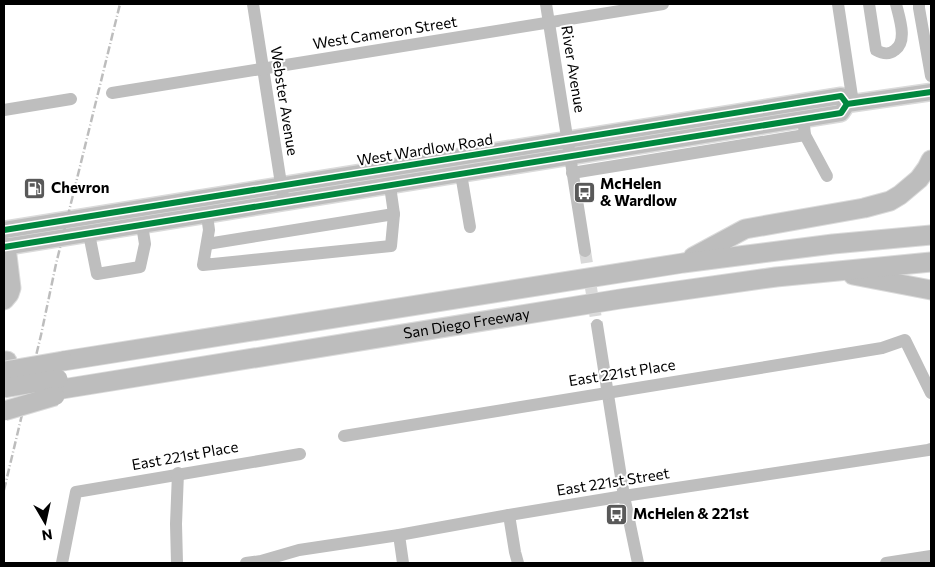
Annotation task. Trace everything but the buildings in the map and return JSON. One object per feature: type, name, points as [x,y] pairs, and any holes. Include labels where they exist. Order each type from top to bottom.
[{"type":"highway","points":[[683,263],[745,229],[864,208],[890,201],[900,195],[919,178],[931,160]]},
{"type":"highway","name":"San Diego Freeway","points":[[4,398],[59,376],[93,356],[683,263],[931,235]]},
{"type":"highway","points":[[4,241],[11,288],[4,300]]},
{"type":"highway","points":[[4,411],[59,376],[426,312],[689,273],[714,259]]},
{"type":"highway","name":"San Diego Freeway","points":[[4,372],[59,376],[96,384],[610,300],[805,274],[931,262]]},
{"type":"highway","points":[[59,376],[730,273],[774,267],[805,274]]},
{"type":"highway","points":[[832,271],[931,290]]},
{"type":"main road","points":[[850,104],[931,92]]},
{"type":"main road","name":"West Wardlow Road","points":[[841,96],[850,104],[841,113],[804,127],[570,156],[89,234],[4,241],[281,186],[841,96]]},
{"type":"street","name":"Webster Avenue","points":[[253,4],[284,203]]},
{"type":"street","name":"River Avenue","points":[[546,4],[585,251]]},
{"type":"street","name":"West Cameron Street","points":[[112,93],[663,4]]},
{"type":"street","points":[[838,4],[850,104]]},
{"type":"street","points":[[869,4],[876,50],[887,54],[893,52],[901,43],[902,34],[896,4]]},
{"type":"street","points":[[919,4],[927,30],[931,76]]},
{"type":"street","points":[[902,34],[927,30]]},
{"type":"street","points":[[4,110],[71,100]]},
{"type":"street","points":[[572,173],[804,127],[826,176]]},
{"type":"street","points":[[461,174],[470,227]]},
{"type":"street","points":[[207,215],[209,230],[203,265],[391,246],[394,214],[390,186]]},
{"type":"street","points":[[207,244],[394,214]]},
{"type":"street","points":[[89,234],[97,274],[140,268],[145,244],[142,225]]},
{"type":"street","points":[[597,325],[624,496],[638,563]]},
{"type":"street","name":"East 221st Place","points":[[344,436],[882,348],[905,340],[931,393]]},
{"type":"street","name":"East 221st Street","points":[[246,563],[262,561],[299,550],[399,535],[624,496],[928,450],[931,448]]},
{"type":"street","name":"East 221st Place","points":[[62,563],[76,492],[178,473],[300,454]]},
{"type":"street","points":[[177,563],[178,473]]},
{"type":"street","points":[[509,515],[514,552],[518,563]]},
{"type":"street","points":[[399,535],[404,563]]},
{"type":"street","points":[[886,563],[931,556]]},
{"type":"tunnel","points":[[585,251],[597,325]]},
{"type":"railway","points":[[4,490],[56,264],[120,4]]},
{"type":"cycle path","points":[[4,247],[841,113],[847,104],[931,92]]},
{"type":"cycle path","points":[[4,230],[841,96],[847,104]]},
{"type":"place","name":"Chevron","points":[[35,188]]},
{"type":"place","name":"McHelen & Wardlow","points":[[584,193]]},
{"type":"place","name":"McHelen & 221st","points":[[617,514]]}]
